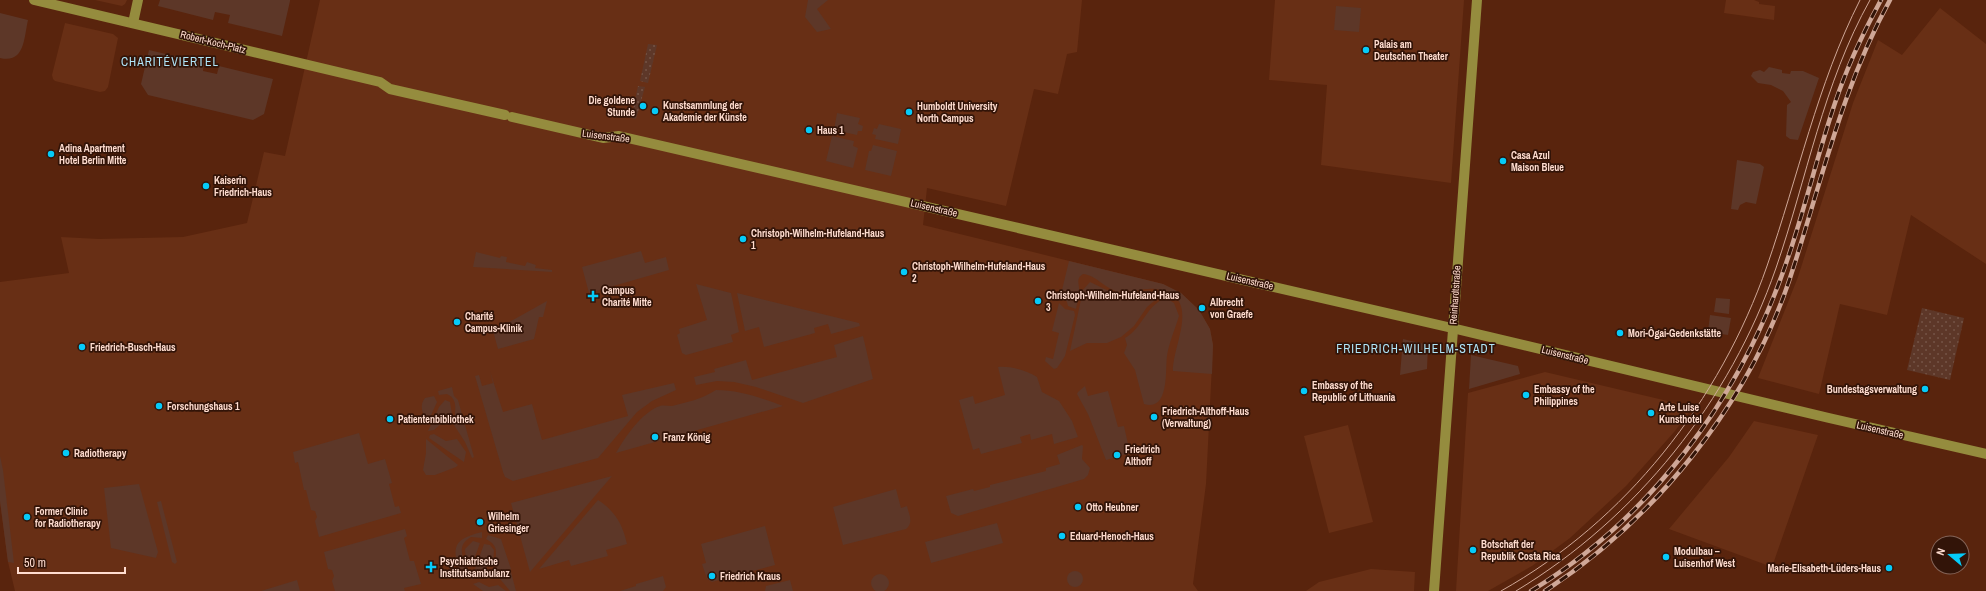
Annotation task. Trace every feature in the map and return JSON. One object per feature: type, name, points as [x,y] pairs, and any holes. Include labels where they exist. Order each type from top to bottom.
[{"type":"street","name":"Robert-Koch-Platz","points":[[34,0],[293,61]]},
{"type":"street","points":[[133,23],[138,0]]},
{"type":"street","name":"Reinhardtstraße","points":[[1434,591],[1477,0]]},
{"type":"street","name":"Luisenstraße","points":[[293,61],[380,82],[390,89],[603,138],[619,136],[1452,328],[1986,454]]},
{"type":"shaded area","points":[[95,0],[127,0],[122,6]]},
{"type":"shaded area","points":[[160,0],[290,1],[282,36],[228,23],[230,15],[215,12],[213,20],[158,6]]},
{"type":"shaded area","name":"Campus Charité Mitte","points":[[320,0],[1082,0],[1077,52],[1067,54],[1058,94],[1034,89],[1006,206],[927,188],[923,225],[1163,284],[1181,293],[1199,310],[1210,329],[1213,345],[1206,484],[1193,584],[1198,591],[15,591],[8,562],[0,501],[0,282],[69,273],[61,237],[99,239],[183,237],[247,223],[264,152],[285,156]]},
{"type":"shaded area","points":[[808,0],[828,0],[817,9],[831,29],[817,32],[805,17]]},
{"type":"shaded area","points":[[1275,0],[1464,0],[1451,183],[1321,165],[1327,85],[1269,80]]},
{"type":"shaded area","points":[[1726,0],[1754,0],[1759,2],[1759,4],[1775,6],[1774,20],[1724,13]]},
{"type":"shaded area","points":[[1336,6],[1361,8],[1359,32],[1334,30]]},
{"type":"shaded area","points":[[1940,8],[1986,44],[1986,264],[1911,215],[1887,315],[1840,304],[1819,394],[1758,378],[1798,277],[1853,103],[1878,40],[1902,55]]},
{"type":"shaded area","points":[[0,13],[28,20],[22,48],[14,57],[8,59],[0,58]]},
{"type":"shaded area","points":[[65,23],[113,34],[118,38],[108,87],[105,91],[100,92],[55,81],[53,79],[52,75]]},
{"type":"shaded area","points":[[648,44],[657,45],[648,83],[640,81]]},
{"type":"shaded area","points":[[149,50],[204,63],[203,71],[217,74],[219,66],[273,79],[264,114],[253,120],[148,95],[141,84]]},
{"type":"shaded area","points":[[1769,67],[1782,70],[1782,73],[1790,74],[1791,71],[1803,71],[1819,78],[1798,140],[1790,139],[1786,136],[1787,105],[1791,102],[1783,91],[1771,85],[1758,83],[1751,76],[1753,72],[1760,70],[1764,72]]},
{"type":"shaded area","points":[[638,86],[645,87],[636,119],[631,118]]},
{"type":"shaded area","points":[[837,113],[860,118],[858,124],[863,126],[862,131],[858,131],[857,135],[834,130]]},
{"type":"shaded area","points":[[879,124],[901,129],[898,144],[875,139],[876,135],[872,134],[874,128],[877,129]]},
{"type":"shaded area","points":[[832,136],[854,141],[853,146],[858,148],[853,168],[826,161]]},
{"type":"shaded area","points":[[873,145],[897,151],[891,176],[865,170],[869,151],[871,151]]},
{"type":"shaded area","points":[[1737,160],[1760,164],[1764,167],[1756,204],[1746,202],[1740,205],[1738,210],[1731,209]]},
{"type":"shaded area","points":[[641,251],[645,263],[666,257],[669,270],[589,293],[582,267]]},
{"type":"shaded area","points":[[476,252],[500,258],[501,256],[507,257],[506,262],[525,266],[527,262],[536,265],[535,268],[552,270],[552,272],[473,267]]},
{"type":"shaded area","points":[[1069,261],[1163,284],[1181,293],[1199,310],[1210,329],[1213,345],[1212,374],[1173,371],[1182,322],[1182,311],[1178,301],[1170,293],[1156,289],[1119,292],[1109,288],[1088,275],[1083,274],[1078,280],[1079,294],[1076,309],[1068,306],[1061,294]]},
{"type":"shaded area","points":[[1090,282],[1115,294],[1149,291],[1160,296],[1147,307],[1134,326],[1121,337],[1107,343],[1087,343],[1070,351],[1083,290]]},
{"type":"shaded area","points":[[696,284],[731,293],[739,332],[731,335],[733,342],[686,355],[682,353],[677,335],[680,333],[679,329],[707,320]]},
{"type":"shaded area","points":[[737,293],[859,323],[860,326],[831,334],[828,324],[814,328],[815,333],[764,347],[759,327],[745,331]]},
{"type":"shaded area","points":[[1166,298],[1174,303],[1179,316],[1168,351],[1166,379],[1162,396],[1158,402],[1152,405],[1144,404],[1135,370],[1124,353],[1127,345],[1125,338],[1136,329],[1149,311],[1159,301]]},
{"type":"shaded area","points":[[1716,298],[1730,299],[1729,314],[1714,312]]},
{"type":"shaded area","points":[[547,301],[543,317],[539,317],[534,339],[498,349],[493,331]]},
{"type":"shaded area","points":[[1059,303],[1065,309],[1074,311],[1075,315],[1065,356],[1057,368],[1054,369],[1045,361],[1046,357],[1053,359],[1059,333],[1052,331]]},
{"type":"shaded area","points":[[1922,308],[1964,318],[1950,380],[1907,370]]},
{"type":"shaded area","points":[[1710,315],[1731,318],[1728,335],[1708,332]]},
{"type":"shaded area","points":[[863,336],[873,379],[803,403],[756,387],[734,382],[717,381],[696,385],[694,377],[715,372],[714,369],[746,360],[752,380],[837,357],[834,345]]},
{"type":"shaded area","points":[[1403,339],[1428,345],[1427,369],[1400,375]]},
{"type":"shaded area","points":[[1471,355],[1518,366],[1520,374],[1469,389]]},
{"type":"shaded area","points":[[998,367],[1018,369],[1037,377],[1042,392],[1059,401],[1072,421],[1078,437],[1054,444],[1052,434],[1031,440],[1030,434],[1020,437],[1022,443],[981,454],[979,448],[973,450],[959,400],[973,396],[975,404],[1005,395]]},
{"type":"shaded area","points":[[490,371],[503,412],[532,404],[542,440],[628,416],[622,395],[674,383],[676,390],[652,401],[637,412],[598,458],[513,481],[505,477],[503,472],[475,376],[479,375],[482,386],[493,383]]},
{"type":"shaded area","points":[[1545,372],[1693,407],[1675,431],[1626,486],[1570,538],[1532,566],[1488,591],[1456,591],[1468,393]]},
{"type":"shaded area","points":[[1085,386],[1088,396],[1108,391],[1118,427],[1124,426],[1130,453],[1106,460],[1088,414],[1077,394]]},
{"type":"shaded area","points":[[452,387],[454,396],[458,400],[474,457],[472,458],[465,442],[454,425],[454,400],[447,394],[439,395],[438,391]]},
{"type":"shaded area","points":[[716,390],[742,393],[783,406],[616,453],[635,426],[653,409],[661,406],[672,406],[689,402]]},
{"type":"shaded area","points":[[434,396],[437,402],[428,422],[423,413],[422,404],[425,398]]},
{"type":"shaded area","points":[[445,400],[450,402],[452,414],[434,430],[428,431],[439,407]]},
{"type":"shaded area","points":[[1754,421],[1818,435],[1772,567],[1669,529],[1729,457]]},
{"type":"shaded area","points":[[1348,425],[1373,522],[1329,533],[1304,436]]},
{"type":"shaded area","points":[[359,433],[368,464],[385,459],[392,483],[389,484],[395,507],[399,506],[401,513],[319,537],[315,521],[317,517],[315,511],[311,510],[306,490],[304,490],[298,462],[295,463],[293,452]]},
{"type":"shaded area","points":[[434,434],[446,441],[457,439],[466,452],[464,462],[429,438],[430,435]]},
{"type":"shaded area","points":[[426,439],[458,465],[435,475],[426,475],[423,470],[426,453]]},
{"type":"shaded area","points":[[1082,445],[1082,459],[1090,468],[1088,475],[1084,479],[958,516],[951,513],[946,496],[973,489],[974,491],[990,487],[990,485],[1046,471],[1046,468],[1060,464],[1057,455]]},
{"type":"shaded area","points":[[0,456],[14,563],[8,562],[0,501]]},
{"type":"shaded area","points":[[612,476],[530,572],[511,503]]},
{"type":"shaded area","points":[[139,484],[158,552],[156,558],[111,548],[104,488]]},
{"type":"shaded area","points":[[896,489],[901,508],[907,506],[910,515],[910,524],[906,529],[843,545],[833,507]]},
{"type":"shaded area","points":[[598,500],[614,514],[621,525],[627,544],[606,550],[608,556],[571,566],[569,560],[539,569]]},
{"type":"shaded area","points":[[161,501],[177,562],[175,564],[172,562],[157,502]]},
{"type":"shaded area","points":[[997,523],[1003,543],[931,563],[925,542]]},
{"type":"shaded area","points":[[765,526],[775,565],[712,582],[707,579],[702,564],[706,563],[701,544]]},
{"type":"shaded area","points":[[405,529],[407,536],[404,538],[410,561],[414,561],[421,584],[404,588],[405,591],[335,591],[332,581],[334,576],[332,570],[328,569],[324,552]]},
{"type":"shaded area","points":[[482,532],[482,538],[471,537],[463,545],[462,554],[467,573],[463,580],[457,561],[456,548],[458,543],[463,539]]},
{"type":"shaded area","points":[[488,535],[501,539],[511,569],[500,572],[497,570],[496,549],[491,542],[486,539]]},
{"type":"shaded area","points":[[473,541],[480,543],[471,568],[466,559],[465,549]]},
{"type":"shaded area","points":[[484,544],[490,545],[494,550],[493,563],[483,569],[478,577],[471,580]]},
{"type":"shaded area","points":[[1371,569],[1415,572],[1414,591],[1306,591],[1319,582]]},
{"type":"shaded area","points":[[1075,571],[1082,576],[1083,579],[1078,586],[1075,587],[1068,582],[1067,579],[1072,572]]},
{"type":"shaded area","points":[[511,572],[516,591],[510,591],[500,579],[502,575]]},
{"type":"shaded area","points":[[880,574],[886,577],[889,583],[886,589],[880,592],[874,589],[871,583],[874,577]]},
{"type":"shaded area","points":[[663,576],[666,587],[663,591],[620,591],[636,586],[636,584]]},
{"type":"shaded area","points":[[297,580],[300,591],[261,591]]},
{"type":"shaded area","points":[[790,580],[793,591],[765,591],[766,586]]},
{"type":"shaded area","points":[[479,582],[489,587],[498,585],[506,591],[483,591],[473,584]]},
{"type":"tram line","points":[[1501,591],[1546,562],[1589,530],[1628,493],[1663,453],[1695,410],[1723,364],[1747,316],[1767,266],[1820,98],[1845,32],[1860,0]]},
{"type":"tram line","points":[[1516,591],[1560,562],[1601,528],[1639,492],[1674,452],[1705,409],[1733,364],[1757,317],[1776,268],[1828,98],[1854,32],[1870,0]]},
{"type":"railway","points":[[1531,591],[1574,562],[1614,529],[1650,493],[1684,453],[1714,411],[1741,367],[1764,320],[1783,272],[1828,124],[1845,76],[1881,0]]},
{"type":"railway","points":[[1545,591],[1585,562],[1623,530],[1659,495],[1692,456],[1722,415],[1748,372],[1771,327],[1789,281],[1845,103],[1858,68],[1890,0]]},
{"type":"place","name":"Palais am Deutschen Theater","points":[[1366,50]]},
{"type":"place","name":"Die goldene Stunde","points":[[643,106]]},
{"type":"place","name":"Kunstsammlung der Akademie der Künste","points":[[655,111]]},
{"type":"place","name":"Humboldt University North Campus","points":[[909,112]]},
{"type":"place","name":"Haus 1","points":[[809,130]]},
{"type":"place","name":"Adina Apartment Hotel Berlin Mitte","points":[[51,154]]},
{"type":"place","name":"Casa Azul Maison Bleue","points":[[1503,161]]},
{"type":"place","name":"Kaiserin Friedrich-Haus","points":[[206,186]]},
{"type":"place","name":"Christoph-Wilhelm-Hufeland-Haus 1","points":[[743,239]]},
{"type":"place","name":"Christoph-Wilhelm-Hufeland-Haus 2","points":[[904,272]]},
{"type":"place","name":"Campus Charité Mitte","points":[[593,296]]},
{"type":"place","name":"Christoph-Wilhelm-Hufeland-Haus 3","points":[[1038,301]]},
{"type":"place","name":"Albrecht von Graefe","points":[[1202,308]]},
{"type":"place","name":"Charité Campus-Klinik","points":[[457,322]]},
{"type":"place","name":"Mori-Ôgai-Gedenkstätte","points":[[1620,333]]},
{"type":"place","name":"Friedrich-Busch-Haus","points":[[82,347]]},
{"type":"place","name":"Bundestagsverwaltung","points":[[1925,389]]},
{"type":"place","name":"Embassy of the Republic of Lithuania","points":[[1304,391]]},
{"type":"place","name":"Embassy of the Philippines","points":[[1526,395]]},
{"type":"place","name":"Forschungshaus 1","points":[[159,406]]},
{"type":"place","name":"Arte Luise Kunsthotel","points":[[1651,413]]},
{"type":"place","name":"Friedrich-Althoff-Haus (Verwaltung)","points":[[1154,417]]},
{"type":"place","name":"Patientenbibliothek","points":[[390,419]]},
{"type":"place","name":"Franz König","points":[[655,437]]},
{"type":"place","name":"Radiotherapy","points":[[66,453]]},
{"type":"place","name":"Friedrich Althoff","points":[[1117,455]]},
{"type":"place","name":"Otto Heubner","points":[[1078,507]]},
{"type":"place","name":"Former Clinic for Radiotherapy","points":[[27,517]]},
{"type":"place","name":"Wilhelm Griesinger","points":[[480,522]]},
{"type":"place","name":"Eduard-Henoch-Haus","points":[[1062,536]]},
{"type":"place","name":"Botschaft der Republik Costa Rica","points":[[1473,550]]},
{"type":"place","name":"Modulbau – Luisenhof West","points":[[1666,557]]},
{"type":"place","name":"Psychiatrische Institutsambulanz","points":[[431,567]]},
{"type":"place","name":"Marie-Elisabeth-Lüders-Haus","points":[[1889,568]]},
{"type":"place","name":"Friedrich Kraus","points":[[712,576]]},
{"type":"district","name":"CHARITÉVIERTEL","points":[[170,62]]},
{"type":"district","name":"FRIEDRICH-WILHELM-STADT","points":[[1416,349]]}]
